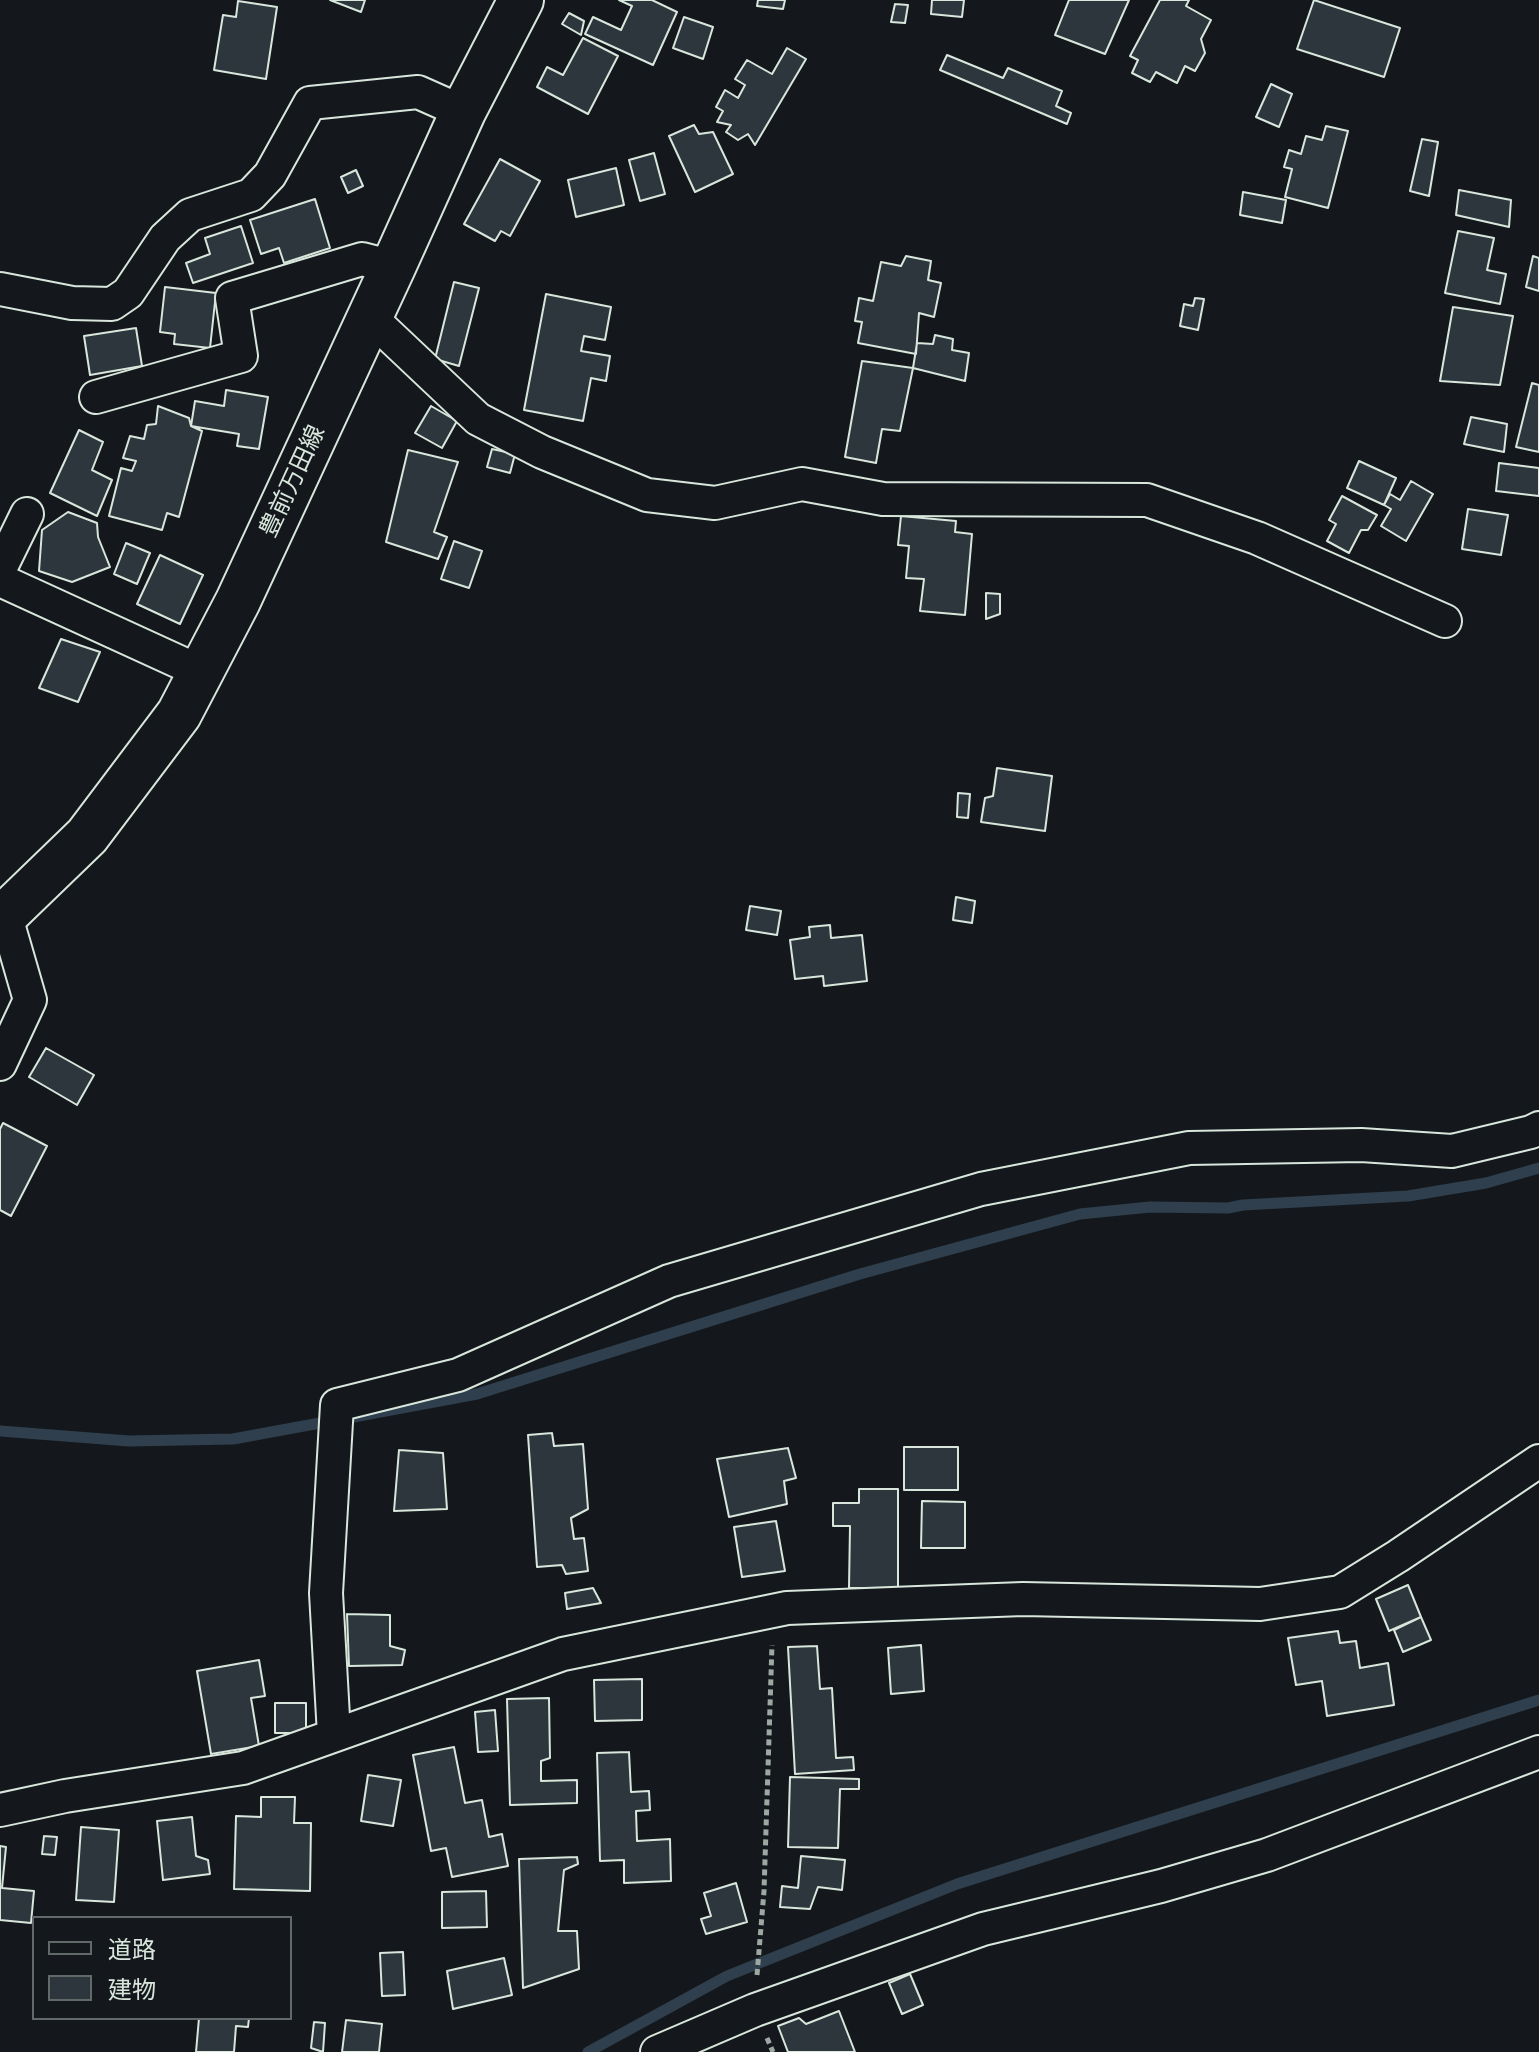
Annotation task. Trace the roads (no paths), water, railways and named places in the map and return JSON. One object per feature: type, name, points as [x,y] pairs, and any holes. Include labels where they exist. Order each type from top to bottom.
[{"type":"main road","name":"豊前万田線","points":[[2,917],[87,836],[179,714],[238,601],[463,112],[521,0]]},
{"type":"street","points":[[0,289],[72,303],[112,304],[128,293],[165,238],[190,215],[251,195],[270,175],[310,103],[418,92],[463,112]]},
{"type":"street","points":[[96,397],[241,356],[232,298],[362,259],[393,267]]},
{"type":"street","points":[[370,317],[478,419],[542,452],[647,495],[715,503],[802,484],[883,499],[1147,500],[1257,538],[1445,621]]},
{"type":"street","points":[[0,569],[27,514]]},
{"type":"street","points":[[0,580],[201,672]]},
{"type":"street","points":[[0,1064],[30,1000],[2,917]]},
{"type":"street","points":[[334,1735],[326,1593],[337,1405],[458,1375],[669,1281],[981,1189],[1189,1148],[1361,1145],[1452,1151],[1539,1128]]},
{"type":"street","points":[[0,1810],[65,1796],[243,1768],[563,1654],[787,1608],[1023,1599],[1260,1604],[1340,1592],[1539,1461]]},
{"type":"street","points":[[657,2052],[755,2010],[983,1929],[1161,1886],[1267,1855],[1539,1752]]},
{"type":"waterway","points":[[348,1418],[477,1394],[860,1274],[1080,1214],[1150,1207],[1228,1208],[1408,1196],[1486,1183],[1539,1168]]},
{"type":"waterway","points":[[0,1431],[129,1441],[233,1439],[331,1421]]},
{"type":"waterway","points":[[588,2052],[727,1976],[957,1884],[1539,1700]]}]
